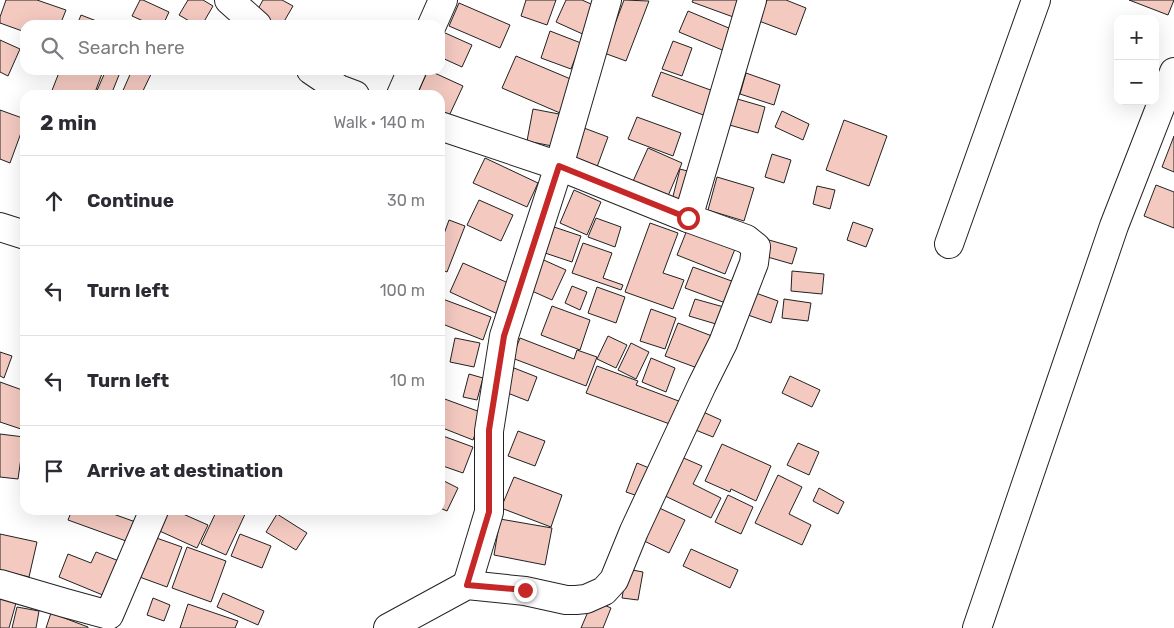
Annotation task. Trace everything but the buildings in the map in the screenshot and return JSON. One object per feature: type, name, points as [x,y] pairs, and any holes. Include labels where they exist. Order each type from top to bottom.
[{"type":"street","points":[[229,0],[251,20]]},
{"type":"street","points":[[434,20],[443,0]]},
{"type":"street","points":[[467,585],[489,512],[489,430],[504,336],[559,166],[608,0]]},
{"type":"street","points":[[688,218],[752,0]]},
{"type":"street","points":[[949,244],[1036,0]]},
{"type":"street","points":[[977,628],[1114,226],[1174,72]]},
{"type":"street","points":[[318,75],[340,90]]},
{"type":"street","points":[[403,90],[410,75]]},
{"type":"street","points":[[388,628],[467,585],[525,590],[566,600],[586,599],[604,591],[614,580],[634,531],[723,343],[754,263],[756,247],[746,239],[688,218],[559,166],[445,128]]},
{"type":"street","points":[[0,227],[20,233]]},
{"type":"street","points":[[0,584],[65,603],[106,621],[152,515]]},
{"type":"route","points":[[525,590],[467,585],[489,512],[489,430],[504,336],[559,166],[688,218]]}]
